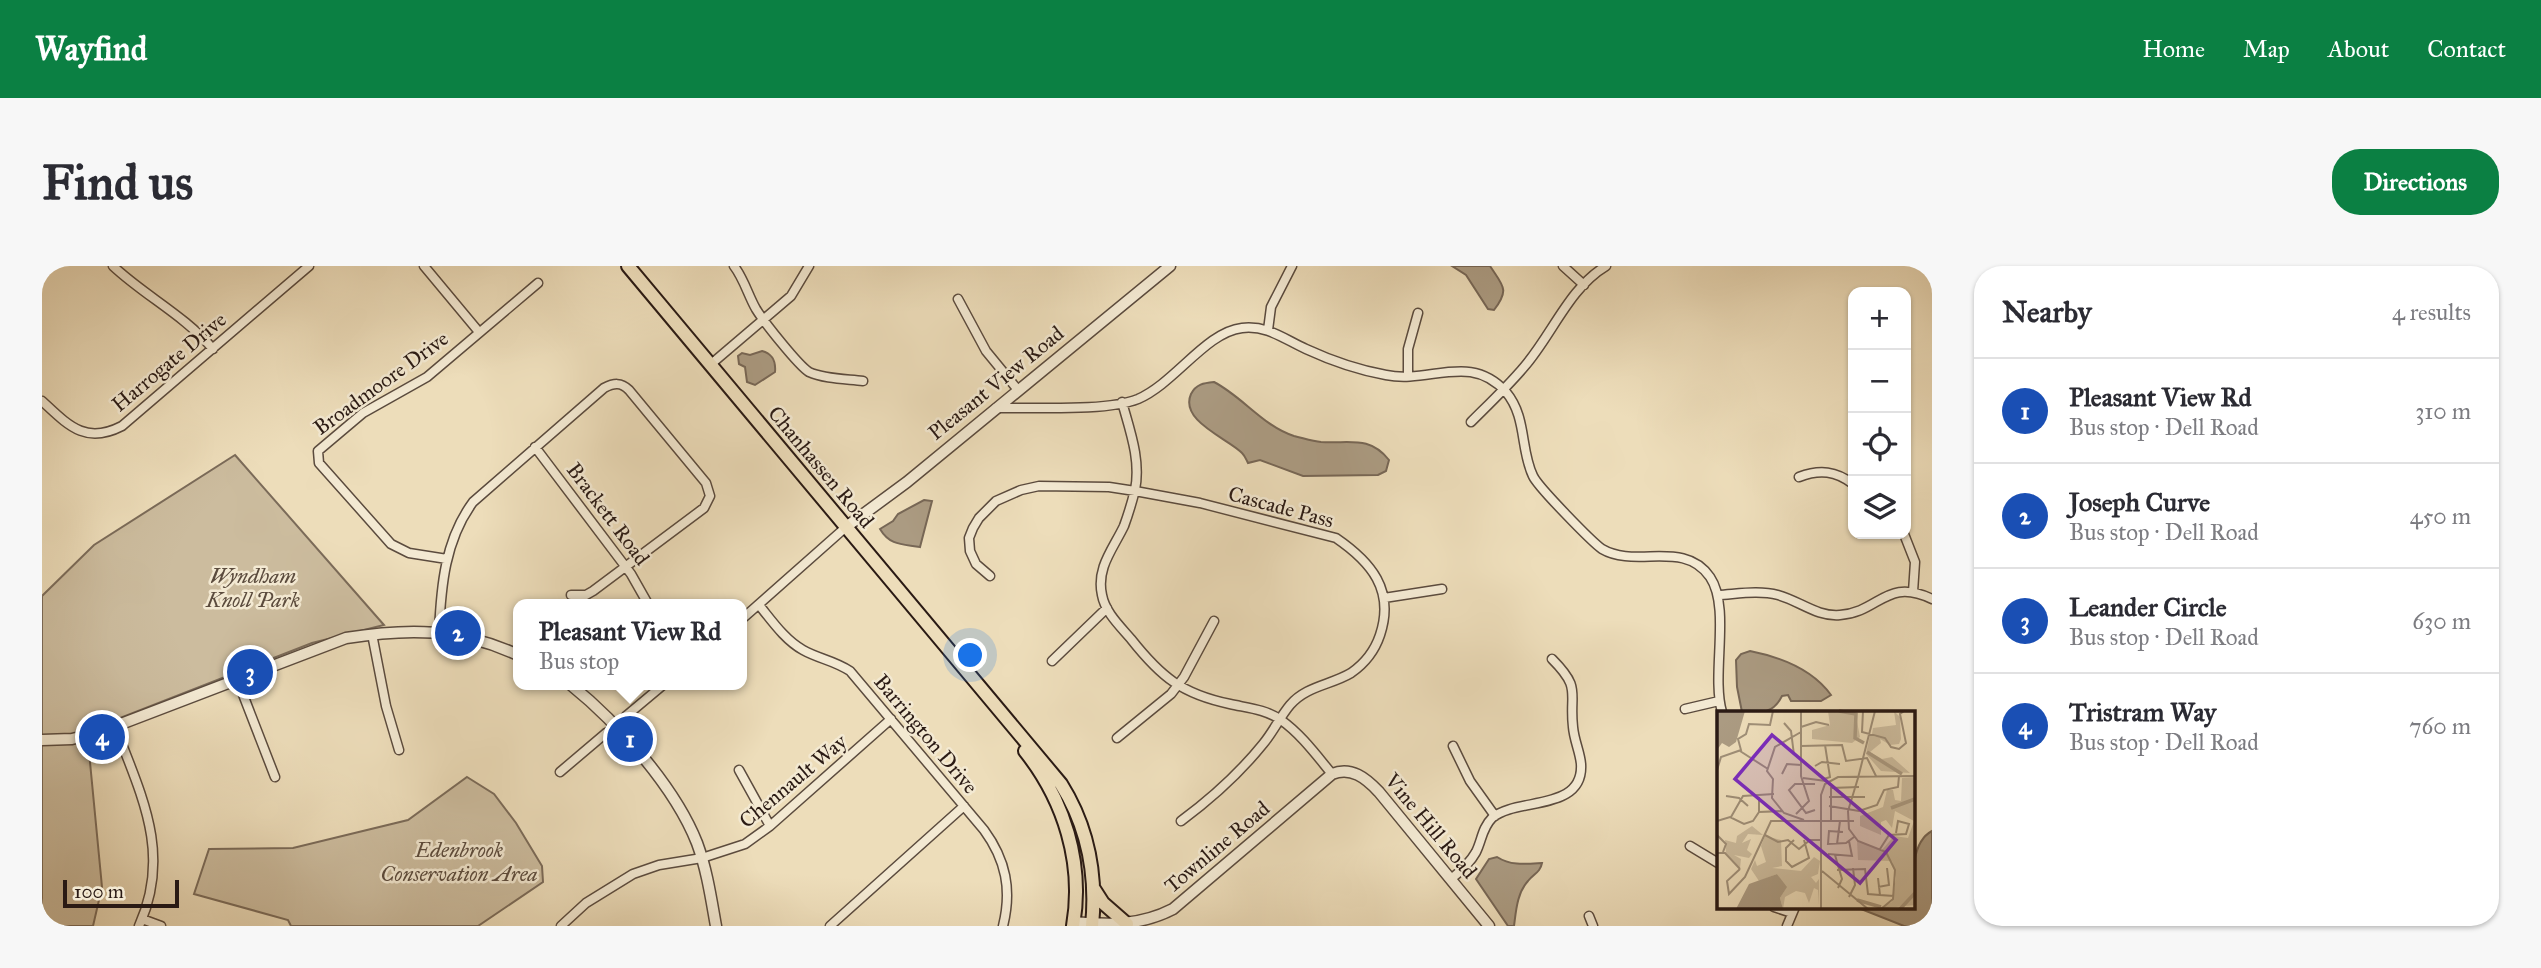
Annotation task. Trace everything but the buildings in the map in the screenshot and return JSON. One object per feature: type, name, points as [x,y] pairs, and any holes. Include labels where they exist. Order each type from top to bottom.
[{"type":"main road","name":"Chanhassen Road","points":[[628,266],[984,694]]},
{"type":"main road","points":[[984,694],[1045,762],[1079,818],[1087,839],[1094,887],[1092,925]]},
{"type":"main road","points":[[984,694],[1050,787],[1062,815],[1074,857],[1076,883],[1073,924]]},
{"type":"main road","points":[[1094,887],[1103,902],[1131,925]]},
{"type":"street","points":[[113,266],[151,298],[186,321],[213,349]]},
{"type":"street","name":"Harrogate Drive","points":[[42,401],[68,425],[89,434],[112,431],[122,426],[309,266]]},
{"type":"street","points":[[424,266],[479,332]]},
{"type":"street","points":[[734,266],[758,312],[799,363],[809,371],[863,381]]},
{"type":"street","points":[[710,365],[765,321],[791,296],[809,266]]},
{"type":"street","name":"Pleasant View Road","points":[[846,527],[906,482],[1170,266]]},
{"type":"street","points":[[1268,330],[1271,307],[1292,266]]},
{"type":"street","points":[[1563,266],[1584,285]]},
{"type":"street","points":[[1471,422],[1524,367],[1584,285],[1606,266]]},
{"type":"street","name":"Broadmoore Drive","points":[[447,559],[409,553],[391,544],[319,463],[318,451],[363,413],[427,377],[538,283]]},
{"type":"street","points":[[957,299],[986,351],[1018,390]]},
{"type":"street","points":[[1408,376],[1408,349],[1418,313]]},
{"type":"street","points":[[996,408],[1077,407],[1137,399],[1177,373],[1215,339],[1228,331],[1244,328],[1268,330],[1305,349],[1346,365],[1389,376],[1420,377],[1462,369],[1480,374],[1503,389],[1516,407],[1533,477],[1542,490],[1593,541],[1612,553],[1685,558],[1705,570],[1718,596],[1719,701],[1722,711]]},
{"type":"street","points":[[439,632],[447,559],[454,533],[473,502],[604,388],[617,384],[629,390],[706,483],[710,496],[704,508],[586,595],[570,595]]},
{"type":"street","points":[[1122,402],[1137,456],[1135,491],[1124,525],[1102,568],[1100,584],[1107,608],[1158,672],[1194,695],[1259,709],[1280,720],[1300,737],[1332,774]]},
{"type":"street","name":"Brackett Road","points":[[535,447],[626,566],[645,599]]},
{"type":"street","points":[[1799,477],[1822,471],[1848,480]]},
{"type":"street","name":"Cascade Pass","points":[[990,576],[976,564],[970,551],[969,538],[979,518],[1007,495],[1039,486],[1135,491],[1200,503],[1336,538],[1370,567],[1384,598],[1384,623],[1377,645],[1364,662],[1348,675],[1300,696],[1245,766],[1219,792],[1181,821]]},
{"type":"street","points":[[747,615],[846,527]]},
{"type":"street","points":[[1906,539],[1915,562],[1913,592]]},
{"type":"street","points":[[1384,598],[1442,589]]},
{"type":"street","points":[[1718,596],[1759,593],[1776,595],[1821,614],[1835,615],[1862,610],[1895,592],[1913,592],[1932,599]]},
{"type":"street","name":"Barrington Drive","points":[[759,605],[796,645],[805,651],[828,658],[850,671],[994,844],[1002,860],[1008,893],[1003,926]]},
{"type":"street","points":[[1052,661],[1107,608]]},
{"type":"street","points":[[1117,738],[1141,720],[1178,685],[1214,621]]},
{"type":"street","points":[[42,740],[72,739],[115,726],[346,638],[409,631],[439,632],[485,641],[513,652]]},
{"type":"street","points":[[372,634],[381,685],[399,750]]},
{"type":"street","points":[[1451,879],[1469,862],[1486,826],[1495,816],[1564,796],[1577,782],[1581,763],[1572,722],[1573,686],[1569,677],[1552,659]]},
{"type":"street","points":[[237,679],[275,777]]},
{"type":"street","points":[[577,690],[616,728],[684,814],[702,858],[716,926]]},
{"type":"street","points":[[560,772],[606,733],[616,728],[657,690]]},
{"type":"street","points":[[1685,709],[1719,701]]},
{"type":"street","name":"Chennault Way","points":[[561,926],[586,903],[633,874],[688,858],[702,858],[745,844],[770,826],[891,719]]},
{"type":"street","points":[[115,726],[143,797],[153,842],[151,888],[141,922],[161,926]]},
{"type":"street","points":[[1453,746],[1470,781],[1495,816]]},
{"type":"street","points":[[739,770],[770,826]]},
{"type":"street","name":"Vine Hill Road","points":[[1332,774],[1351,772],[1370,783],[1489,926]]},
{"type":"street","name":"Townline Road","points":[[1073,924],[1131,925],[1154,919],[1182,903],[1332,774]]},
{"type":"street","points":[[830,926],[964,806]]},
{"type":"street","points":[[1690,846],[1717,862]]},
{"type":"street","points":[[1787,926],[1793,910]]},
{"type":"street","points":[[1589,916],[1593,926]]},
{"type":"green space","name":"Wyndham Knoll Park","points":[[235,455],[384,625],[312,643],[87,731],[102,887],[93,926],[42,926],[42,596],[94,545]]},
{"type":"green space","name":"Edenbrook Conservation Area","points":[[467,777],[494,794],[516,823],[542,866],[543,882],[478,926],[291,926],[288,920],[194,894],[209,849],[293,848],[408,820]]},
{"type":"shaded area","points":[[1452,266],[1490,266],[1503,288],[1502,297],[1494,310],[1488,309],[1466,275]]},
{"type":"shaded area","points":[[762,351],[773,358],[775,372],[755,385],[747,382],[745,367],[739,364],[738,356],[742,353],[750,355]]},
{"type":"shaded area","points":[[1214,382],[1272,425],[1294,436],[1321,442],[1358,442],[1374,447],[1389,460],[1386,471],[1378,475],[1303,476],[1260,460],[1248,463],[1242,453],[1198,421],[1192,413],[1189,404],[1195,388]]},
{"type":"shaded area","points":[[924,500],[932,501],[920,547],[897,543],[884,535],[880,529],[893,521],[898,514]]},
{"type":"shaded area","points":[[1750,651],[1795,666],[1815,678],[1831,695],[1821,701],[1791,701],[1788,695],[1782,696],[1775,706],[1766,711],[1742,711],[1736,660],[1741,654]]},
{"type":"shaded area","points":[[1932,831],[1932,926],[1904,926],[1859,908],[1914,908],[1914,865],[1919,845]]},
{"type":"shaded area","points":[[1497,857],[1513,863],[1542,863],[1521,891],[1514,926],[1508,926],[1476,879],[1489,859]]},
{"type":"place","name":"Joseph Curve","points":[[458,633]]},
{"type":"place","name":"Leander Circle","points":[[250,672]]},
{"type":"place","name":"Tristram Way","points":[[102,737]]},
{"type":"place","name":"Pleasant View Rd","points":[[630,739]]}]
